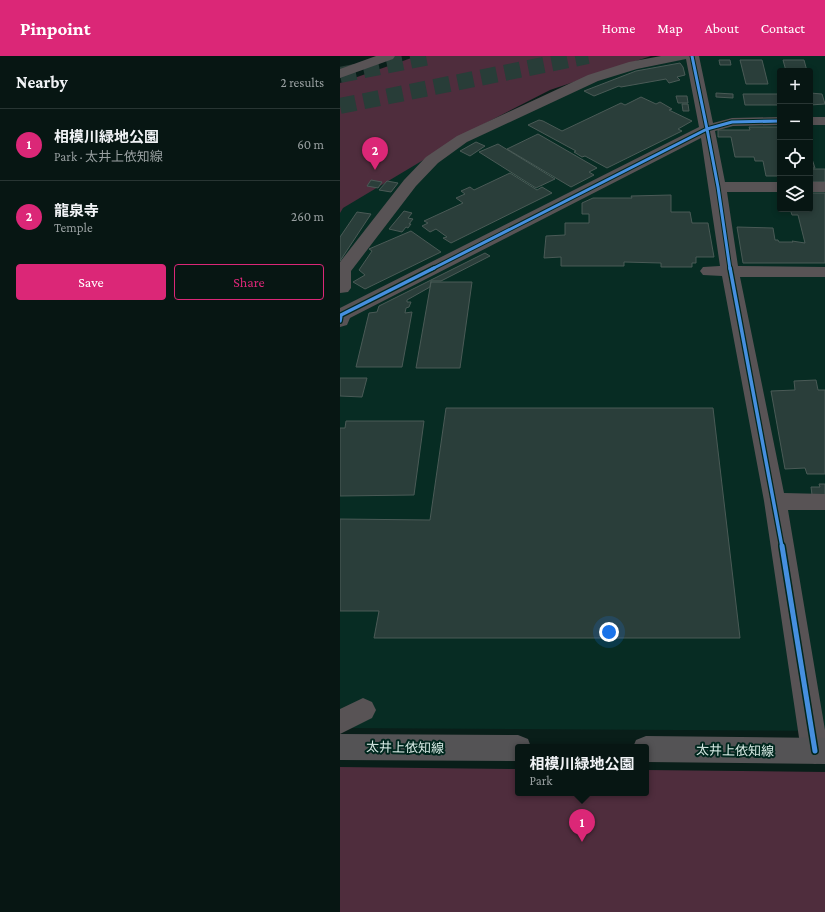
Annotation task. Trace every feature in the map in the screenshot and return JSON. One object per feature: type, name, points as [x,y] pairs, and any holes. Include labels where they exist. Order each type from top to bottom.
[{"type":"main road","name":"太井上依知線","points":[[340,747],[515,748]]},
{"type":"main road","name":"太井上依知線","points":[[649,750],[820,751]]},
{"type":"street","points":[[340,74],[388,56]]},
{"type":"street","points":[[342,288],[342,271],[410,183],[427,165],[462,139],[578,84],[634,65],[683,56]]},
{"type":"street","points":[[692,56],[692,90],[707,129],[718,187],[730,271],[775,501],[820,751]]},
{"type":"street","points":[[340,321],[341,315],[707,129],[732,122],[777,121]]},
{"type":"street","points":[[813,121],[825,121]]},
{"type":"street","points":[[427,165],[445,171]]},
{"type":"street","points":[[718,187],[777,187]]},
{"type":"street","points":[[813,187],[825,187]]},
{"type":"street","points":[[710,271],[825,272]]},
{"type":"street","points":[[775,501],[825,502]]},
{"type":"street","points":[[340,722],[363,710]]},
{"type":"shaded area","points":[[417,56],[651,56],[550,90],[482,125],[343,208],[340,213],[340,83]]},
{"type":"shaded area","points":[[698,56],[825,56],[825,731],[340,728],[340,187],[454,150],[472,139],[595,82],[618,73]]},
{"type":"shaded area","points":[[340,767],[515,769],[515,796],[649,796],[649,770],[825,772],[825,912],[340,912]]},
{"type":"building","points":[[719,60],[730,60],[731,65],[720,65]]},
{"type":"building","points":[[740,60],[762,60],[768,84],[746,84]]},
{"type":"building","points":[[783,60],[804,60],[806,68],[785,68]]},
{"type":"building","points":[[680,63],[683,67],[685,75],[677,77],[680,80],[669,83],[666,79],[621,87],[619,86],[594,96],[584,91],[636,71]]},
{"type":"building","points":[[716,93],[733,94],[733,98],[716,97]]},
{"type":"building","points":[[813,93],[822,94],[825,104],[813,105]]},
{"type":"building","points":[[743,94],[777,94],[777,105],[745,105]]},
{"type":"building","points":[[676,96],[687,96],[688,103],[678,103]]},
{"type":"building","points":[[641,97],[656,104],[660,102],[672,109],[669,110],[692,121],[678,129],[682,131],[607,168],[585,156],[582,157],[574,152],[576,151],[528,125],[539,120],[562,131],[621,103],[625,105]]},
{"type":"building","points":[[682,104],[688,104],[689,111],[683,111]]},
{"type":"building","points":[[749,127],[777,127],[777,176],[766,176],[763,161],[755,161],[754,157],[735,157],[731,137],[718,137],[718,130],[750,130]]},
{"type":"building","points":[[538,134],[597,168],[589,172],[594,175],[571,187],[507,149]]},
{"type":"building","points":[[476,142],[485,146],[470,156],[460,151]]},
{"type":"building","points":[[498,144],[555,179],[536,188],[479,152]]},
{"type":"building","points":[[813,169],[825,169],[825,182],[813,182]]},
{"type":"building","points":[[510,173],[537,190],[542,187],[552,193],[451,243],[443,238],[447,237],[436,229],[430,232],[422,226],[428,223],[424,221],[463,203],[456,198],[465,194],[461,191],[470,187],[474,190]]},
{"type":"building","points":[[371,180],[382,182],[378,188],[367,186]]},
{"type":"building","points":[[387,181],[398,183],[391,192],[379,190]]},
{"type":"building","points":[[813,193],[825,193],[825,263],[743,263],[737,227],[773,228],[775,240],[778,240],[779,242],[793,242],[792,241],[805,243],[798,215],[792,215],[791,212],[813,212]]},
{"type":"building","points":[[671,195],[671,212],[690,212],[692,223],[708,223],[714,257],[696,257],[696,263],[692,263],[692,267],[661,267],[661,263],[624,262],[624,266],[561,266],[561,257],[544,258],[546,236],[565,235],[565,223],[589,223],[589,214],[582,214],[582,203],[593,198],[632,198],[631,196]]},
{"type":"building","points":[[404,211],[412,213],[408,218],[413,219],[408,228],[406,227],[402,232],[389,229]]},
{"type":"building","points":[[357,212],[371,214],[340,261],[340,237]]},
{"type":"building","points":[[411,231],[441,252],[365,289],[353,282],[365,275],[359,270],[372,251],[369,249]]},
{"type":"building","points":[[485,253],[490,256],[441,281],[431,281],[430,287],[407,300],[407,302],[411,302],[409,307],[406,308],[405,313],[412,312],[402,367],[356,367],[369,313],[377,312],[379,306]]},
{"type":"building","points":[[431,282],[472,282],[460,368],[416,368]]},
{"type":"building","points":[[340,378],[367,378],[362,397],[340,396]]},
{"type":"building","points":[[816,380],[818,390],[825,390],[825,474],[807,474],[805,468],[785,469],[771,391],[795,390],[794,381]]},
{"type":"building","points":[[446,408],[713,408],[740,638],[374,638],[379,611],[340,611],[340,519],[430,520]]},
{"type":"building","points":[[346,421],[424,421],[414,495],[340,496],[340,428],[345,428]]},
{"type":"building","points":[[819,484],[825,484],[825,495],[812,495],[811,487],[820,487]]},
{"type":"tunnel","points":[[340,75],[434,56]]},
{"type":"tunnel","points":[[340,106],[588,56]]},
{"type":"cycle path","points":[[340,321],[341,315],[707,129],[692,56]]},
{"type":"cycle path","points":[[777,121],[732,122],[707,129],[718,187],[730,271],[775,501],[815,751]]},
{"type":"place","name":"龍泉寺","points":[[375,170]]},
{"type":"place","name":"相模川緑地公園","points":[[582,842]]}]
